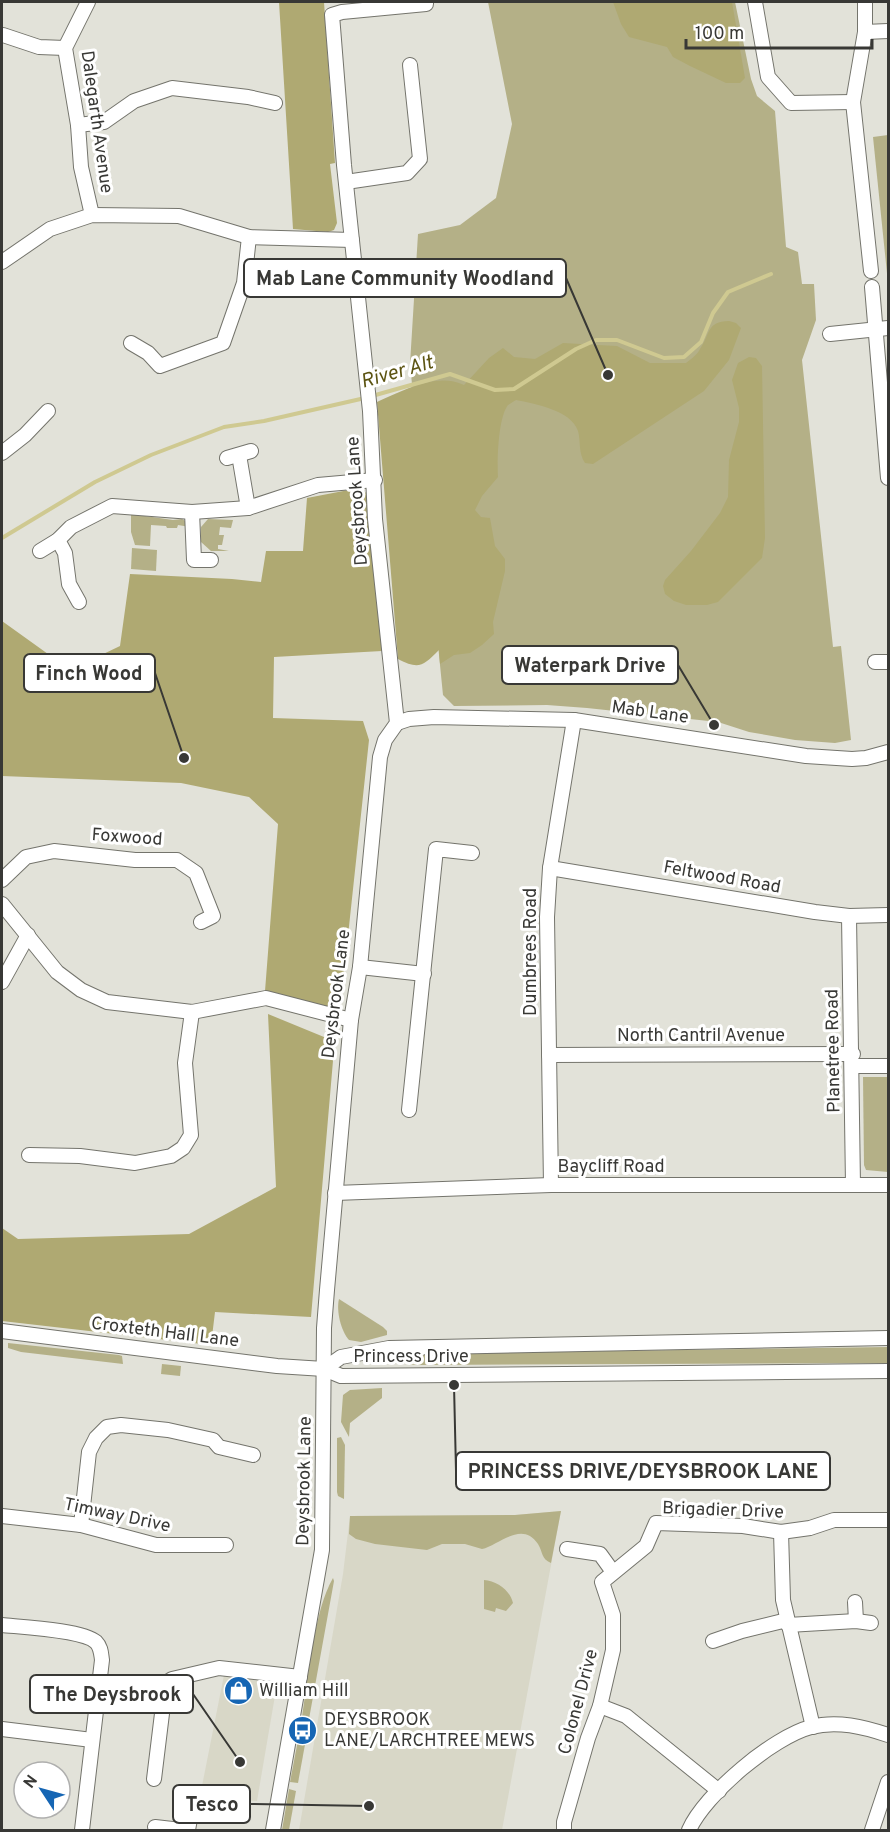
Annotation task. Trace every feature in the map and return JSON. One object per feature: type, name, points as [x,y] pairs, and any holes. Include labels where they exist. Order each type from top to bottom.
[{"type":"street","name":"Dalegarth Avenue","points":[[88,2],[65,48],[78,125],[81,167],[92,215]]},
{"type":"street","name":"Deysbrook Lane","points":[[273,1830],[322,1550],[325,1320],[335,1193],[351,1020],[360,967],[380,757],[385,740],[397,723],[375,519],[375,480],[370,411],[344,165],[332,15],[342,12],[426,4],[426,2]]},
{"type":"street","points":[[755,2],[768,77],[791,103],[853,102]]},
{"type":"street","points":[[865,2],[865,33],[853,102],[871,271]]},
{"type":"street","points":[[865,33],[888,31]]},
{"type":"street","points":[[3,35],[39,47],[65,48]]},
{"type":"street","points":[[346,182],[407,173],[420,159],[410,65]]},
{"type":"street","points":[[78,125],[104,122],[134,101],[172,88],[248,97],[276,103]]},
{"type":"street","points":[[2,262],[50,228],[92,215],[179,216],[249,237],[352,240]]},
{"type":"street","points":[[131,343],[148,353],[160,366],[223,343],[244,283],[249,237]]},
{"type":"street","points":[[872,287],[882,329],[888,478]]},
{"type":"street","points":[[830,334],[882,329]]},
{"type":"street","points":[[2,453],[25,435],[48,411]]},
{"type":"street","points":[[239,455],[248,508]]},
{"type":"street","points":[[40,551],[58,540],[71,527],[112,506],[192,512],[248,508],[318,485],[375,480]]},
{"type":"street","points":[[192,512],[194,560],[211,560]]},
{"type":"street","points":[[58,540],[65,553],[69,584],[80,602]]},
{"type":"street","name":"Mab Lane","points":[[397,723],[409,719],[434,717],[574,720],[807,756],[852,759],[888,756]]},
{"type":"street","name":"Dumbrees Road","points":[[551,1185],[547,917],[550,868],[574,720]]},
{"type":"street","points":[[409,1110],[436,849],[472,853]]},
{"type":"street","name":"Foxwood","points":[[2,880],[26,857],[54,851],[135,860],[177,860],[196,873],[213,916],[201,922]]},
{"type":"street","name":"Feltwood Road","points":[[550,868],[815,912],[849,916],[888,915]]},
{"type":"street","points":[[2,904],[57,972],[81,990],[107,1002],[192,1012],[266,998],[351,1020]]},
{"type":"street","name":"Planetree Road","points":[[849,916],[853,1060],[853,1185]]},
{"type":"street","points":[[2,982],[28,935]]},
{"type":"street","points":[[360,967],[424,974]]},
{"type":"street","points":[[29,1155],[80,1156],[135,1163],[171,1156],[183,1148],[191,1134],[185,1064],[192,1012]]},
{"type":"street","name":"North Cantril Avenue","points":[[549,1055],[853,1060],[888,1066]]},
{"type":"street","name":"Baycliff Road","points":[[335,1193],[551,1185],[888,1185]]},
{"type":"street","name":"Croxteth Hall Lane","points":[[2,1331],[277,1366],[324,1369]]},
{"type":"street","name":"Princess Drive","points":[[324,1369],[341,1357],[388,1348],[888,1338]]},
{"type":"street","points":[[386,1376],[381,1372],[378,1361],[383,1351],[388,1348]]},
{"type":"street","name":"Princess Drive","points":[[324,1369],[341,1376],[888,1371]]},
{"type":"street","points":[[81,1525],[89,1452],[96,1438],[106,1427],[113,1425],[168,1430],[213,1440],[219,1447],[252,1455]]},
{"type":"street","name":"Timway Drive","points":[[2,1516],[81,1525],[156,1545],[226,1545]]},
{"type":"street","name":"Brigadier Drive","points":[[602,1582],[646,1546],[656,1523],[743,1526],[781,1532],[810,1528],[834,1520],[888,1520]]},
{"type":"street","points":[[781,1532],[783,1600],[813,1727]]},
{"type":"street","points":[[567,1549],[600,1554],[614,1572]]},
{"type":"street","name":"Colonel Drive","points":[[564,1830],[564,1822],[588,1738],[600,1706],[613,1650],[613,1615],[602,1582]]},
{"type":"street","points":[[855,1602],[856,1621]]},
{"type":"street","points":[[713,1641],[742,1631],[787,1622],[856,1621],[871,1623]]},
{"type":"street","points":[[2,1625],[86,1636],[98,1645],[102,1660],[82,1830]]},
{"type":"street","points":[[154,1779],[166,1683],[172,1679],[219,1668],[300,1677]]},
{"type":"street","points":[[600,1706],[626,1716],[719,1791]]},
{"type":"street","points":[[690,1830],[694,1819],[719,1791],[757,1757],[794,1734],[813,1727],[847,1725],[888,1736]]},
{"type":"street","points":[[2,1729],[92,1740]]},
{"type":"street","points":[[872,1830],[888,1782]]},
{"type":"street","points":[[188,1830],[193,1802]]},
{"type":"street","points":[[154,1827],[181,1830]]},
{"type":"shaded area","points":[[279,2],[324,2],[335,163],[330,164],[337,223],[334,230],[328,232],[293,229]]},
{"type":"shaded area","points":[[488,2],[735,2],[751,79],[757,96],[775,111],[786,247],[798,252],[802,284],[814,284],[816,320],[802,360],[833,647],[841,646],[851,740],[835,743],[795,740],[749,732],[718,722],[587,708],[547,705],[454,706],[443,695],[410,364],[418,234],[460,225],[496,198],[512,124]]},
{"type":"shaded area","points":[[613,2],[732,2],[745,78],[740,83],[726,83],[673,57],[667,47],[629,37],[621,24]]},
{"type":"shaded area","points":[[888,135],[888,283],[873,137]]},
{"type":"shaded area","points":[[729,321],[741,328],[729,360],[704,391],[593,464],[585,463],[580,451],[578,431],[568,418],[552,409],[516,400],[508,405],[500,429],[498,477],[482,496],[475,510],[481,517],[490,518],[495,546],[505,559],[505,571],[493,622],[494,634],[470,653],[454,655],[440,664],[439,650],[420,665],[398,659],[377,402],[420,384],[442,381],[464,385],[489,358],[503,348],[514,357],[535,359],[563,343],[617,346],[650,363],[686,363],[699,351],[713,326]]},
{"type":"shaded area","points":[[749,357],[756,358],[762,366],[765,538],[762,558],[718,602],[707,605],[686,605],[674,601],[665,594],[663,586],[665,580],[720,513],[728,497],[729,460],[739,422],[739,408],[732,380],[738,363]]},
{"type":"shaded area","points":[[359,488],[369,495],[382,651],[274,657],[273,718],[363,721],[369,740],[341,1001],[332,1009],[265,991],[278,824],[249,797],[181,783],[2,776],[2,621],[48,654],[95,658],[120,646],[130,574],[261,582],[266,551],[303,551],[307,498]]},
{"type":"shaded area","points":[[131,514],[173,520],[182,519],[190,527],[178,525],[177,528],[167,528],[151,525],[150,546],[135,545],[131,532]]},
{"type":"shaded area","points":[[208,519],[233,520],[231,528],[220,527],[219,535],[224,535],[222,545],[218,545],[218,549],[229,551],[211,551],[201,542],[201,527]]},
{"type":"shaded area","points":[[132,548],[157,550],[156,571],[131,569]]},
{"type":"shaded area","points":[[268,1014],[324,1037],[334,1049],[311,1317],[215,1312],[211,1345],[2,1321],[2,1228],[18,1239],[189,1234],[276,1187]]},
{"type":"shaded area","points":[[863,1077],[888,1077],[888,1172],[866,1170],[864,1165]]},
{"type":"shaded area","points":[[339,1299],[383,1327],[387,1335],[361,1342],[349,1340],[340,1321]]},
{"type":"shaded area","points":[[8,1343],[119,1355],[122,1356],[123,1364],[21,1352],[8,1348]]},
{"type":"shaded area","points":[[888,1347],[888,1363],[418,1365],[390,1363],[392,1358],[406,1354]]},
{"type":"shaded area","points":[[162,1364],[181,1366],[180,1376],[161,1374]]},
{"type":"shaded area","points":[[382,1388],[382,1398],[350,1423],[349,1437],[341,1422],[343,1395],[350,1390]]},
{"type":"shaded area","points":[[341,1437],[345,1445],[344,1499],[338,1496],[337,1492],[337,1438]]},
{"type":"shaded area","points":[[561,1511],[502,1830],[299,1830],[343,1574],[350,1516],[515,1515]]},
{"type":"shaded area","points":[[561,1511],[551,1563],[544,1557],[532,1537],[525,1534],[510,1536],[482,1549],[465,1544],[442,1544],[427,1550],[375,1544],[356,1539],[349,1534],[350,1516],[515,1515]]},
{"type":"shaded area","points":[[333,1578],[309,1719],[302,1717],[316,1626],[326,1592]]},
{"type":"shaded area","points":[[484,1580],[498,1584],[509,1594],[513,1603],[506,1611],[496,1608],[495,1612],[484,1609]]},
{"type":"shaded area","points":[[224,1675],[277,1684],[257,1801],[200,1796]]},
{"type":"shaded area","points":[[306,1739],[298,1783],[290,1782],[298,1740]]},
{"type":"shaded area","points":[[289,1789],[296,1791],[289,1830],[282,1830]]},
{"type":"waterway","name":"River Alt","points":[[372,396],[450,374],[495,390],[514,389],[576,349],[596,340],[617,340],[664,358],[684,357],[701,342],[713,313],[728,292],[771,274]]},
{"type":"waterway","name":"River Alt","points":[[2,538],[95,482],[151,455],[224,427],[264,421],[365,398]]},
{"type":"place","name":"Mab Lane Community Woodland","points":[[608,375]]},
{"type":"place","name":"Waterpark Drive","points":[[714,725]]},
{"type":"place","name":"Finch Wood","points":[[184,758]]},
{"type":"place","name":"PRINCESS DRIVE/DEYSBROOK LANE","points":[[454,1385]]},
{"type":"place","name":"William Hill","points":[[238,1691]]},
{"type":"place","name":"DEYSBROOK LANE/LARCHTREE MEWS","points":[[303,1730]]},
{"type":"place","name":"The Deysbrook","points":[[240,1762]]},
{"type":"place","name":"Tesco","points":[[369,1806]]}]
